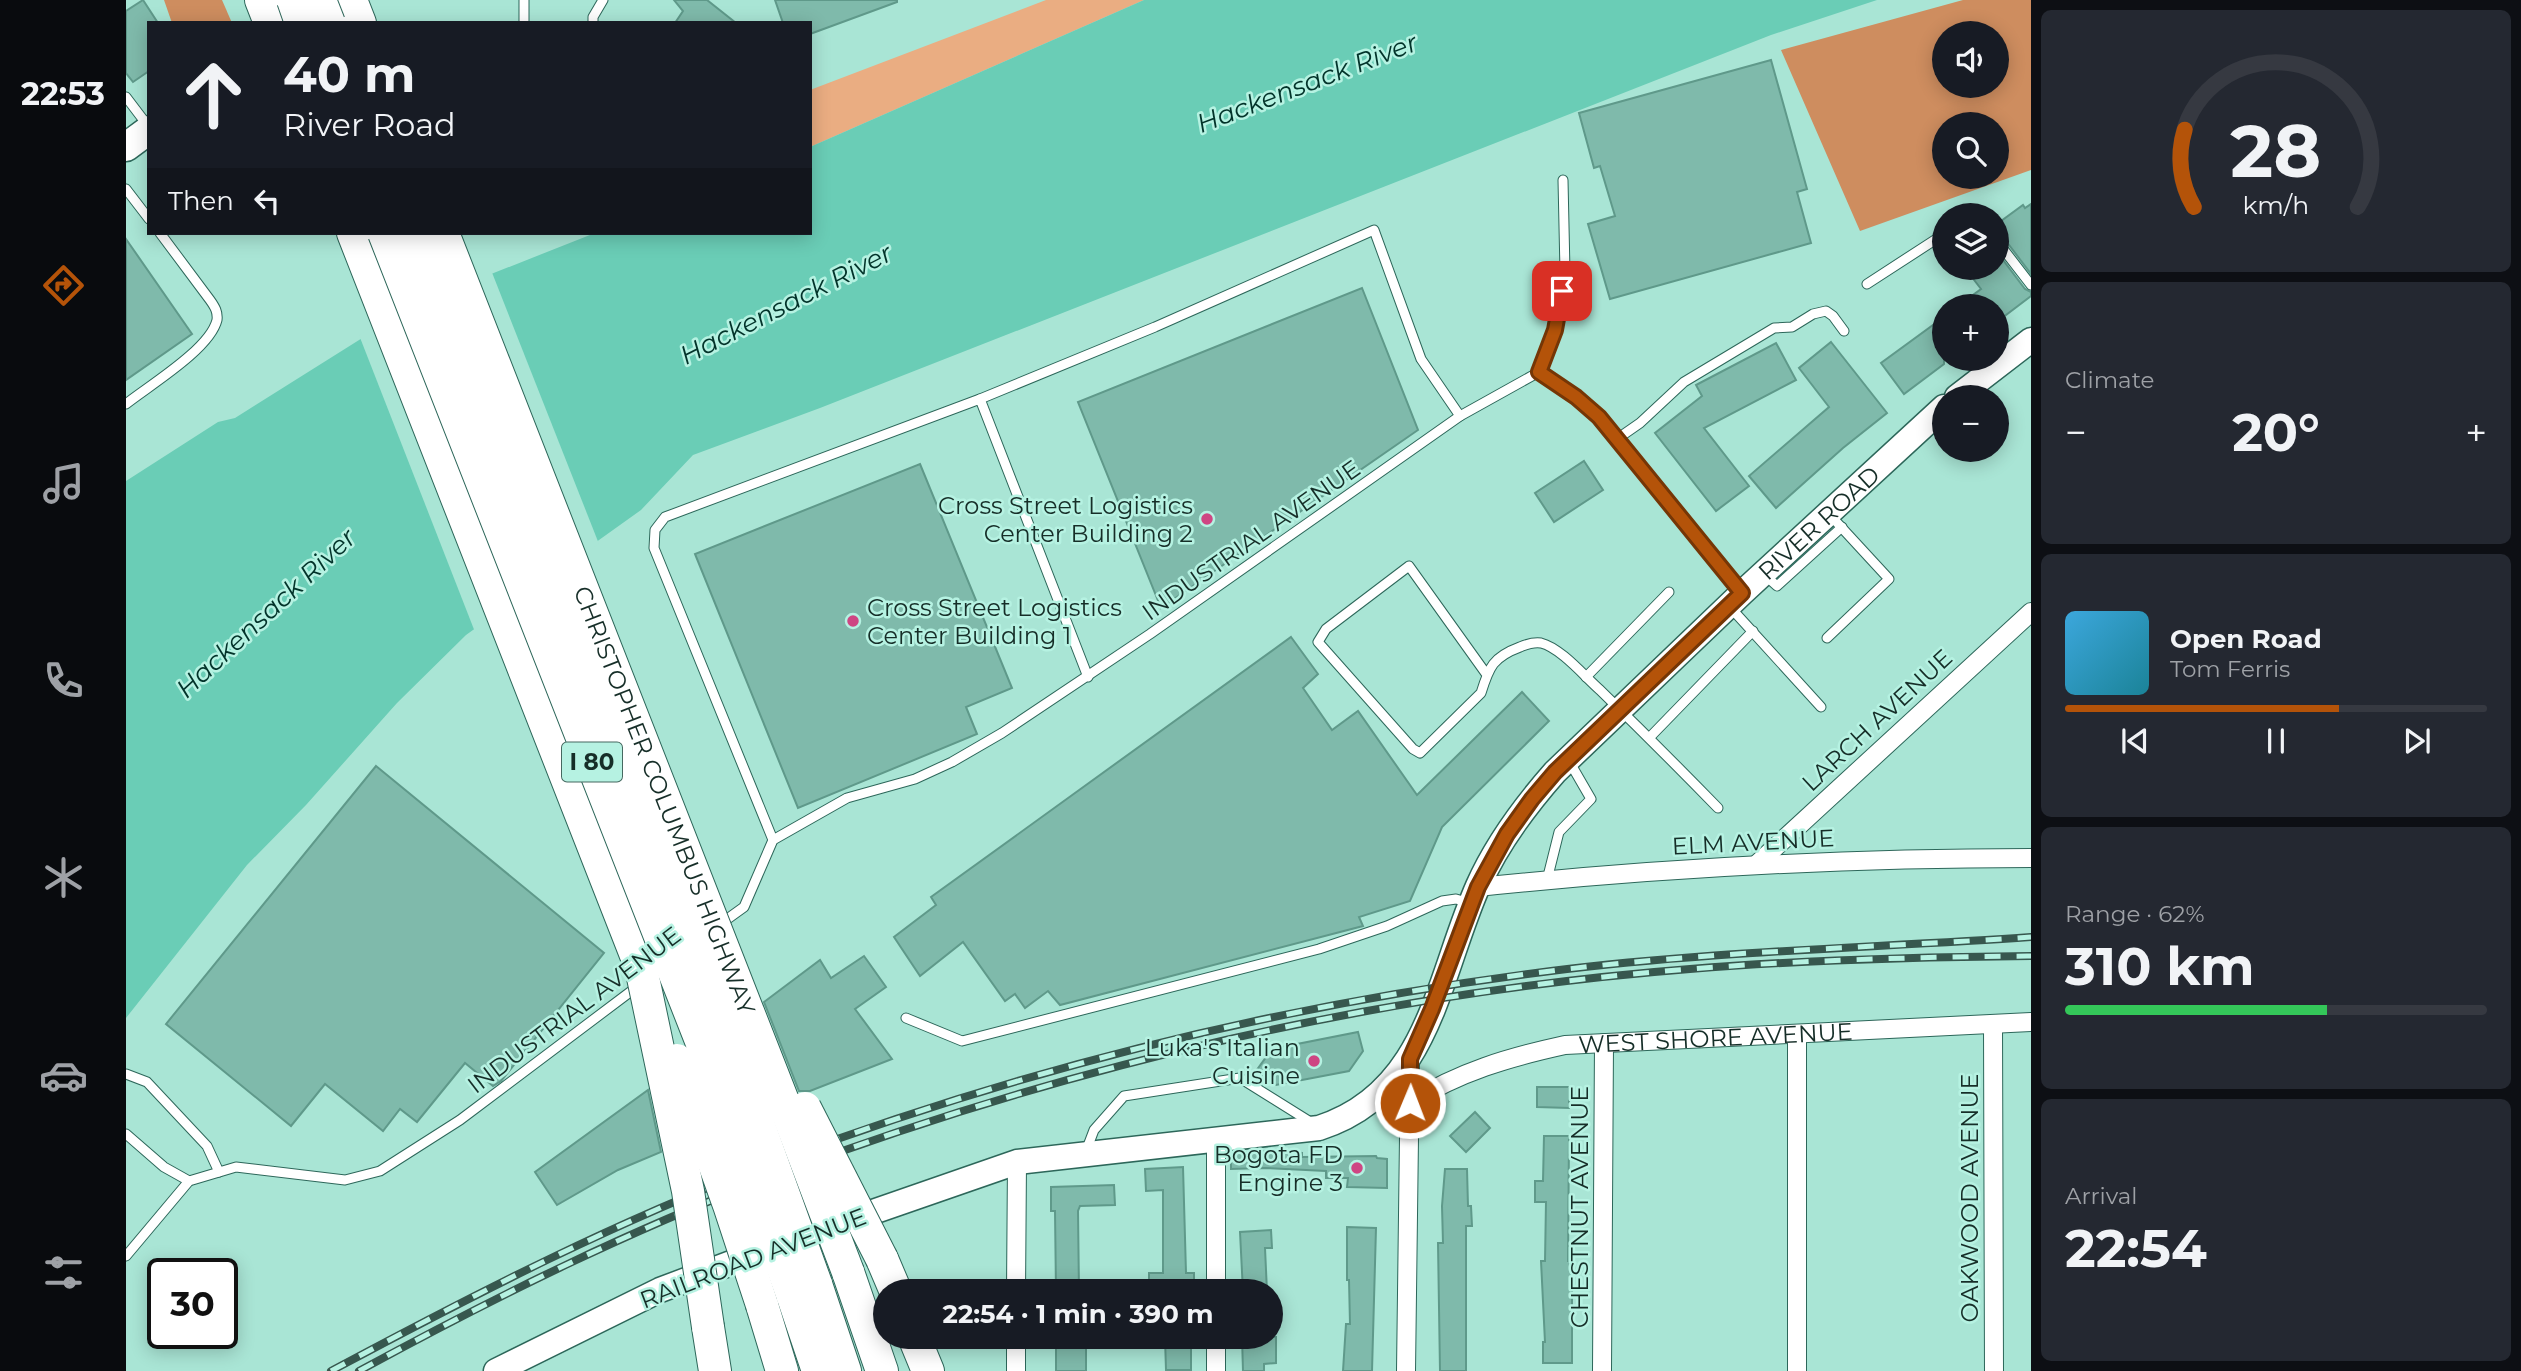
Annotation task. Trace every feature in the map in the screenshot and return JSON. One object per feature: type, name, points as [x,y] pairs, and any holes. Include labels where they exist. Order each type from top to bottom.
[{"type":"highway","points":[[261,0],[269,21]]},
{"type":"highway","points":[[293,0],[301,21]]},
{"type":"highway","points":[[322,0],[328,21]]},
{"type":"highway","points":[[351,0],[359,21]]},
{"type":"highway","name":"I 80","points":[[354,235],[654,969],[782,1371]]},
{"type":"highway","name":"CHRISTOPHER COLUMBUS HIGHWAY","points":[[385,235],[704,1047],[804,1289],[845,1371]]},
{"type":"highway","name":"CHRISTOPHER COLUMBUS HIGHWAY","points":[[413,235],[739,1070],[804,1289],[818,1371]]},
{"type":"highway","name":"CHRISTOPHER COLUMBUS HIGHWAY","points":[[444,235],[711,939],[848,1272],[882,1371]]},
{"type":"highway","points":[[711,939],[890,1279]]},
{"type":"highway","points":[[654,969],[715,1371]]},
{"type":"highway","points":[[919,1349],[928,1371]]},
{"type":"main road","points":[[295,21],[322,0]]},
{"type":"main road","points":[[126,147],[147,131]]},
{"type":"main road","points":[[1972,385],[2031,340]]},
{"type":"main road","name":"RIVER ROAD","points":[[1410,1059],[1432,1009],[1474,896],[1507,834],[1532,799],[1568,760],[1763,573],[1835,520],[1932,419]]},
{"type":"main road","points":[[1017,1162],[1319,1128],[1345,1118],[1368,1104],[1389,1086],[1410,1059]]},
{"type":"main road","name":"RAILROAD AVENUE","points":[[496,1371],[660,1290],[798,1238],[1017,1162]]},
{"type":"street","name":"LARCH AVENUE","points":[[1757,864],[2031,612]]},
{"type":"street","name":"ELM AVENUE","points":[[1474,896],[1547,880],[1757,864],[2031,858]]},
{"type":"street","name":"WEST SHORE AVENUE","points":[[1410,1103],[1478,1068],[1514,1056],[1565,1045],[2031,1022]]},
{"type":"street","name":"OAKWOOD AVENUE","points":[[1993,1024],[1994,1371]]},
{"type":"street","points":[[1797,1034],[1797,1371]]},
{"type":"street","name":"CHESTNUT AVENUE","points":[[1602,1371],[1604,1043]]},
{"type":"street","points":[[1406,1371],[1410,1059]]},
{"type":"street","points":[[1216,1139],[1216,1279]]},
{"type":"street","points":[[1016,1279],[1017,1162]]},
{"type":"street","points":[[1016,1349],[1016,1371]]},
{"type":"street","points":[[1216,1349],[1216,1371]]},
{"type":"lane","points":[[524,0],[524,21]]},
{"type":"lane","points":[[593,21],[603,0]]},
{"type":"lane","points":[[126,97],[147,126]]},
{"type":"lane","points":[[1563,180],[1565,272],[1555,330],[1539,372],[1576,397],[1599,417],[1735,599],[1753,631],[1821,707]]},
{"type":"lane","points":[[126,189],[147,216]]},
{"type":"lane","points":[[773,840],[654,548],[655,530],[665,517],[980,399],[1155,327],[1374,230],[1421,359],[1460,416]]},
{"type":"lane","points":[[126,404],[202,346],[217,320],[217,311],[211,300],[162,235]]},
{"type":"lane","points":[[1867,284],[1932,242]]},
{"type":"lane","points":[[2009,257],[2031,285]]},
{"type":"lane","points":[[1617,439],[1640,423],[1684,382],[1774,328],[1792,327],[1814,314],[1826,311],[1844,331]]},
{"type":"lane","name":"INDUSTRIAL AVENUE","points":[[189,1181],[236,1167],[345,1180],[380,1171],[460,1120],[654,969],[711,939],[744,907],[773,840],[847,798],[915,779],[952,762],[1088,677],[1460,416],[1539,372]]},
{"type":"lane","points":[[980,399],[1088,677]]},
{"type":"lane","points":[[1827,638],[1889,579],[1835,520]]},
{"type":"lane","points":[[1487,675],[1409,566],[1325,629],[1318,642],[1413,749],[1420,752],[1481,693],[1496,659],[1529,643],[1541,643],[1571,663],[1650,737],[1718,808]]},
{"type":"lane","points":[[1586,677],[1669,592]]},
{"type":"lane","points":[[1650,737],[1753,631]]},
{"type":"lane","points":[[1547,880],[1559,832],[1591,799],[1568,760]]},
{"type":"lane","points":[[906,1018],[962,1041],[1005,1032],[1084,1007],[1176,987],[1319,949],[1387,926],[1442,901],[1474,896]]},
{"type":"lane","points":[[126,1074],[148,1082],[207,1146],[219,1172]]},
{"type":"lane","points":[[1085,1154],[1094,1129],[1124,1096],[1240,1078],[1319,1128]]},
{"type":"lane","points":[[126,1134],[164,1167],[189,1181],[126,1256]]},
{"type":"shaded area","points":[[164,0],[222,0],[231,21],[171,21]]},
{"type":"shaded area","points":[[1046,0],[1144,0],[812,146],[812,89]]},
{"type":"shaded area","points":[[1963,0],[2031,0],[2031,170],[2009,178],[2009,112],[1932,112],[1932,189],[1978,189],[1932,203],[1932,205],[1860,231],[1781,50]]},
{"type":"water","name":"Hackensack River","points":[[1144,0],[1877,0],[1771,35],[820,408],[693,455],[641,510],[466,635],[397,703],[306,805],[247,865],[126,1018],[126,481],[218,422],[235,418],[418,303],[590,235],[812,235],[812,146]]},
{"type":"pier","points":[[491,270],[599,544],[475,632],[359,335],[416,300]]},
{"type":"building","points":[[143,0],[157,21],[147,21],[147,72],[133,82],[126,73],[126,11]]},
{"type":"building","points":[[674,0],[707,0],[733,21],[676,21],[683,11]]},
{"type":"building","points":[[775,0],[897,0],[812,33],[812,21],[782,21]]},
{"type":"building","points":[[1771,60],[1807,189],[1797,192],[1811,243],[1610,299],[1588,224],[1615,216],[1600,166],[1594,168],[1579,113]]},
{"type":"building","points":[[2031,204],[2031,274],[2009,245],[2009,215],[2023,205],[2025,208]]},
{"type":"building","points":[[126,239],[192,334],[126,380]]},
{"type":"building","points":[[2009,268],[2025,289],[2031,292],[2031,296],[2009,313],[2009,294],[1974,294],[1981,289],[1974,280],[2009,280]]},
{"type":"building","name":"Cross Street Logistics Center Building 2","points":[[1362,288],[1418,430],[1161,608],[1078,402]]},
{"type":"building","points":[[1932,326],[1932,371],[1935,371],[1904,394],[1881,363]]},
{"type":"building","points":[[1831,342],[1887,413],[1776,508],[1749,476],[1829,407],[1799,368]]},
{"type":"building","points":[[1776,343],[1796,380],[1704,428],[1749,486],[1716,511],[1655,433],[1702,396],[1696,385]]},
{"type":"building","points":[[1584,461],[1603,490],[1554,522],[1535,493]]},
{"type":"building","name":"Cross Street Logistics Center Building 1","points":[[920,464],[1012,688],[966,707],[977,734],[798,808],[695,554]]},
{"type":"building","points":[[1291,637],[1318,674],[1303,688],[1332,730],[1358,711],[1417,795],[1522,692],[1549,721],[1442,827],[1410,901],[1359,917],[1363,926],[1060,1005],[1048,991],[1025,1008],[1015,994],[1005,1001],[963,942],[920,976],[894,937],[936,905],[931,897]]},
{"type":"building","points":[[376,766],[604,953],[501,1081],[493,1086],[465,1063],[417,1122],[400,1109],[383,1131],[325,1084],[291,1126],[166,1024]]},
{"type":"building","points":[[864,956],[886,987],[855,1009],[892,1059],[810,1091],[799,1091],[764,1002],[820,960],[831,978]]},
{"type":"building","points":[[1358,1032],[1363,1051],[1349,1071],[1276,1085],[1256,1071],[1272,1049]]},
{"type":"building","points":[[1537,1087],[1569,1087],[1569,1108],[1537,1107]]},
{"type":"building","points":[[648,1090],[661,1152],[618,1170],[557,1205],[535,1172]]},
{"type":"building","points":[[1475,1112],[1490,1128],[1466,1152],[1450,1136]]},
{"type":"building","points":[[1544,1136],[1569,1136],[1568,1261],[1572,1261],[1572,1363],[1543,1363],[1545,1342],[1541,1261],[1545,1261],[1546,1202],[1535,1202],[1535,1181],[1543,1181]]},
{"type":"building","points":[[1231,1153],[1302,1153],[1302,1157],[1376,1156],[1387,1159],[1387,1188],[1347,1187],[1348,1178],[1326,1178],[1326,1171],[1231,1169]]},
{"type":"building","points":[[1183,1167],[1186,1273],[1194,1273],[1194,1279],[1149,1279],[1149,1273],[1163,1273],[1163,1190],[1146,1191],[1145,1169]]},
{"type":"building","points":[[1445,1169],[1467,1169],[1468,1206],[1471,1206],[1472,1226],[1466,1226],[1466,1371],[1440,1371],[1438,1243],[1443,1243]]},
{"type":"building","points":[[1114,1185],[1115,1205],[1080,1206],[1078,1211],[1079,1279],[1056,1279],[1055,1211],[1051,1211],[1051,1187]]},
{"type":"building","points":[[1347,1227],[1376,1228],[1372,1371],[1343,1371],[1346,1324],[1350,1324]]},
{"type":"building","points":[[1271,1230],[1272,1248],[1265,1248],[1266,1279],[1242,1279],[1240,1232]]},
{"type":"building","points":[[1056,1349],[1086,1349],[1086,1371],[1056,1371]]},
{"type":"building","points":[[1165,1349],[1191,1349],[1191,1370],[1166,1370]]},
{"type":"building","points":[[1242,1349],[1276,1349],[1276,1363],[1264,1364],[1264,1371],[1243,1371]]},
{"type":"railway","points":[[331,1371],[549,1259],[717,1184],[869,1128],[964,1097],[1157,1044],[1254,1021],[1353,1002],[1551,971],[1731,954],[2031,937]]},
{"type":"railway","points":[[359,1371],[566,1265],[725,1195],[889,1135],[1000,1099],[1113,1068],[1342,1016],[1457,996],[1574,980],[1775,963],[2031,956]]},
{"type":"place","name":"Cross Street Logistics Center Building 2","points":[[1207,519]]},
{"type":"place","name":"Cross Street Logistics Center Building 1","points":[[853,621]]},
{"type":"place","name":"Luka's Italian Cuisine","points":[[1314,1061]]},
{"type":"place","name":"Bogota FD Engine 3","points":[[1357,1168]]},
{"type":"route","points":[[1410,1103],[1410,1059],[1478,887],[1507,834],[1555,772],[1742,593],[1599,417],[1576,397],[1539,372],[1555,330],[1562,291]]}]
